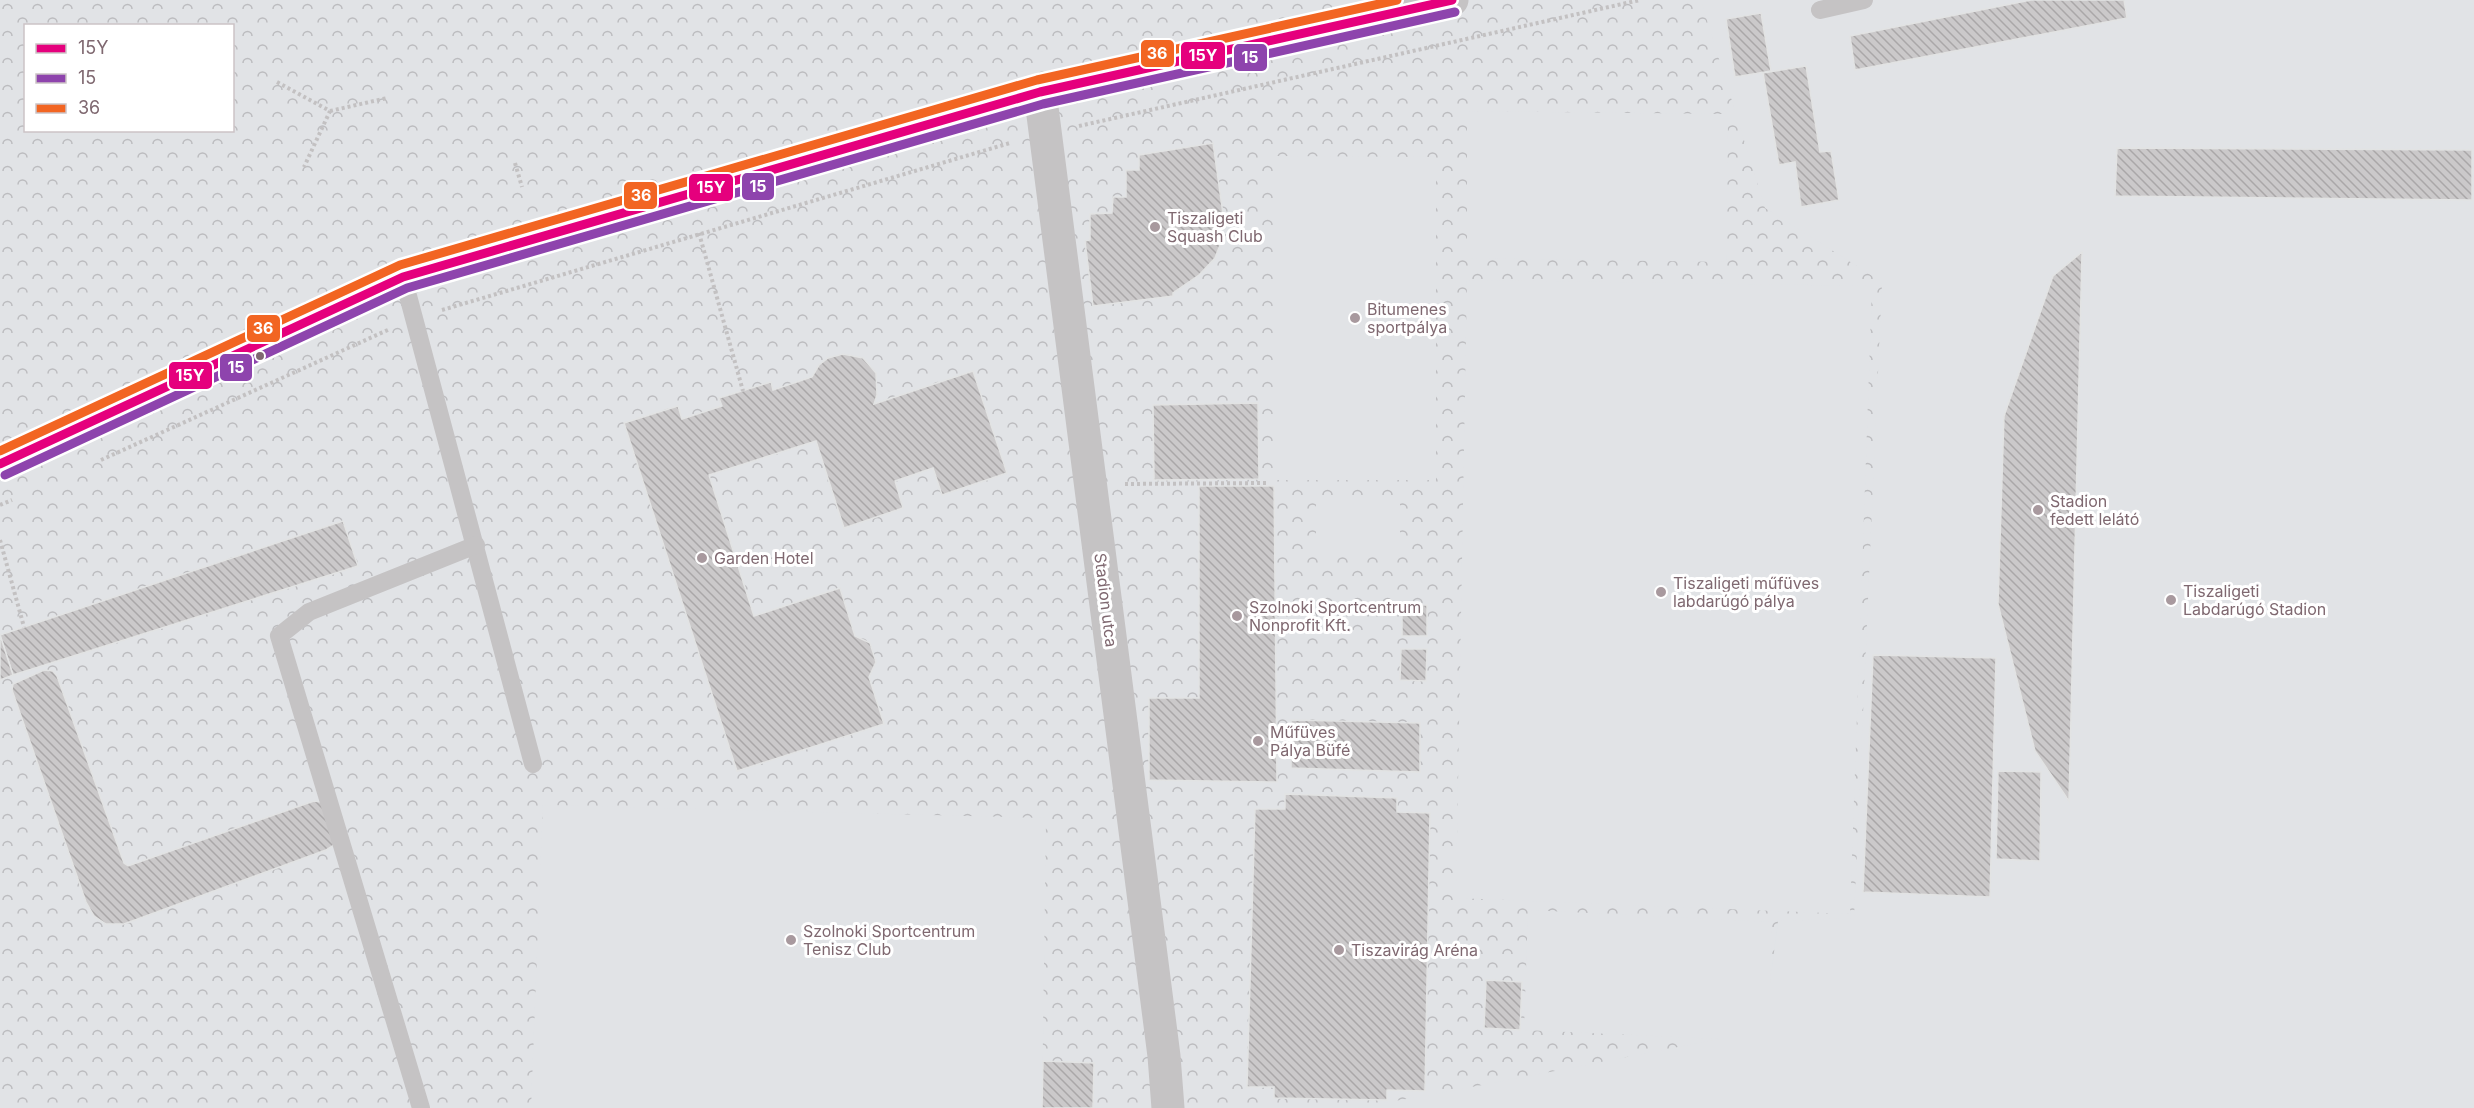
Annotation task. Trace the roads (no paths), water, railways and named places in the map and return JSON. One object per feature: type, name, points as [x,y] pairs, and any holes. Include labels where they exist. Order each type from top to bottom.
[{"type":"street","points":[[0,464],[403,277],[1041,92],[1452,0]]},
{"type":"street","name":"Stadion utca","points":[[1041,92],[1122,718],[1164,1056],[1168,1108]]},
{"type":"lane","points":[[1820,10],[1864,0]]},
{"type":"lane","points":[[403,277],[533,764]]},
{"type":"lane","points":[[421,1108],[279,636],[309,612],[476,545]]},
{"type":"place","name":"Tiszaligeti Squash Club","points":[[1155,227]]},
{"type":"place","name":"Bitumenes sportpálya","points":[[1355,318]]},
{"type":"place","name":"Stadion fedett lelátó","points":[[2038,510]]},
{"type":"place","name":"Garden Hotel","points":[[702,558]]},
{"type":"place","name":"Tiszaligeti műfüves labdarúgó pálya","points":[[1661,592]]},
{"type":"place","name":"Tiszaligeti Labdarúgó Stadion","points":[[2171,600]]},
{"type":"place","name":"Szolnoki Sportcentrum Nonprofit Kft.","points":[[1237,616]]},
{"type":"place","name":"Műfüves Pálya Büfé","points":[[1258,741]]},
{"type":"place","name":"Szolnoki Sportcentrum Tenisz Club","points":[[791,940]]},
{"type":"place","name":"Tiszavirág Aréna","points":[[1339,950]]}]
